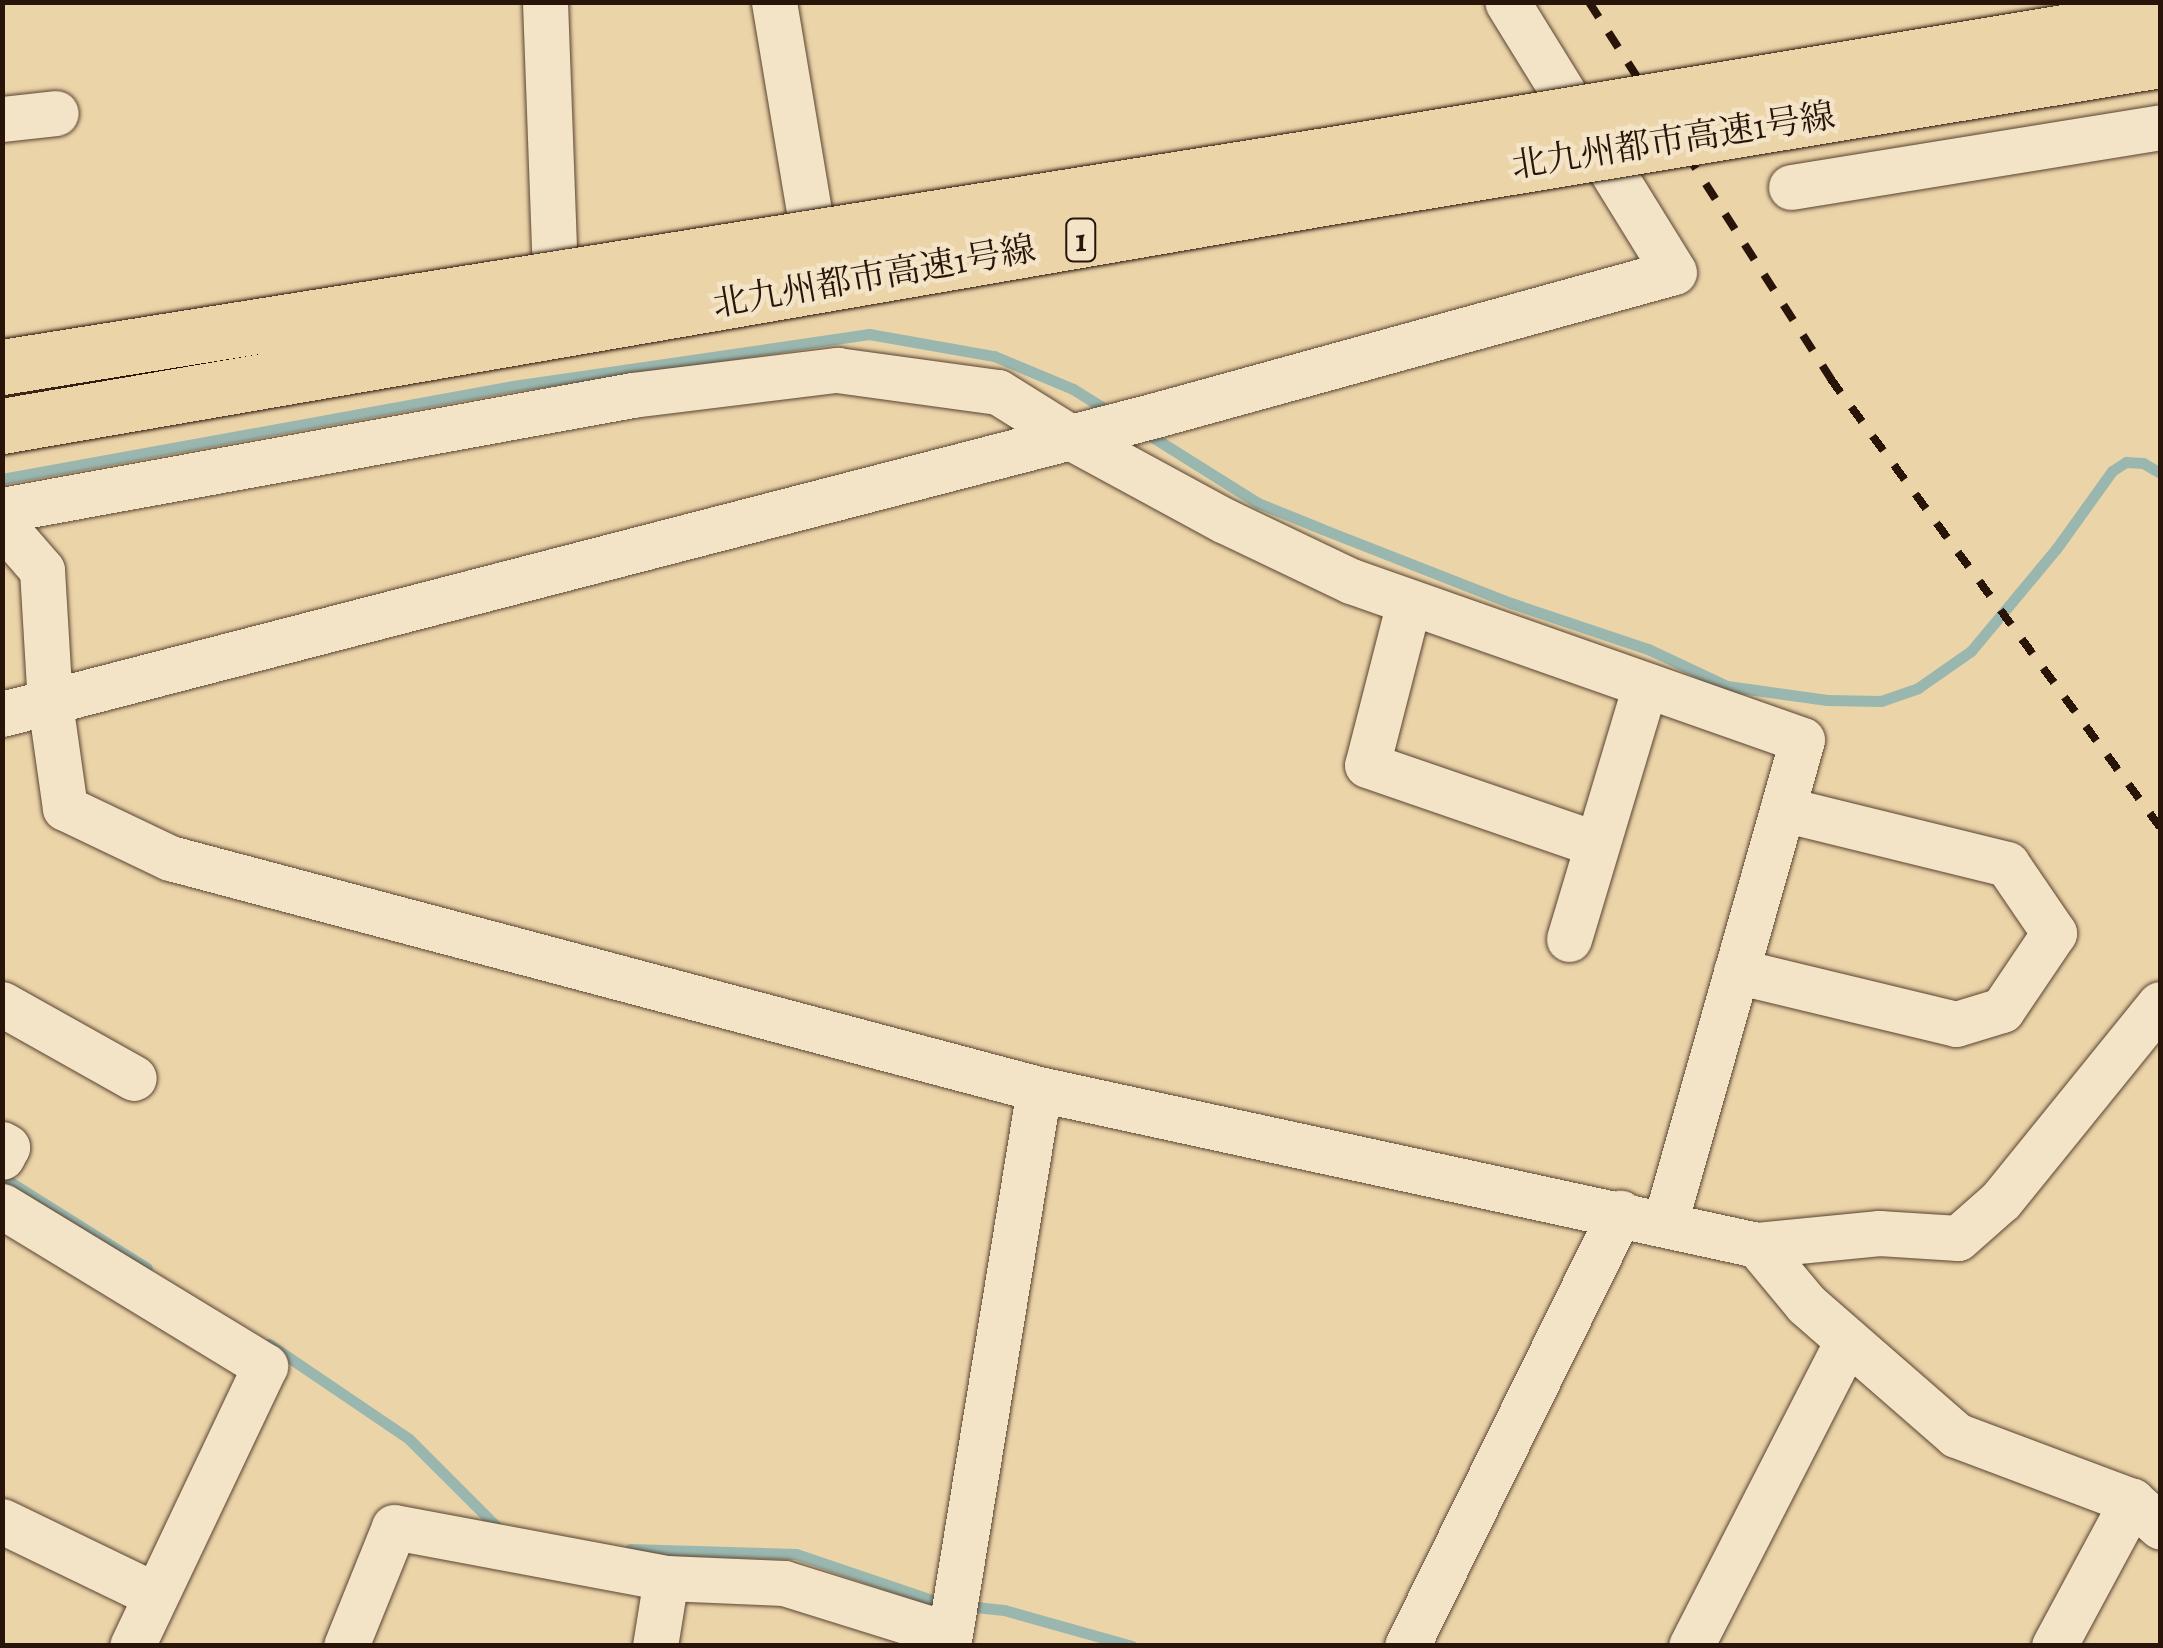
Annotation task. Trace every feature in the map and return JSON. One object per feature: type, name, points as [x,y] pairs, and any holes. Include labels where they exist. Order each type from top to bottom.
[{"type":"highway","name":"北九州都市高速1号線","points":[[2,367],[1332,154],[2148,8]]},
{"type":"highway","name":"北九州都市高速1号線","points":[[2,426],[1321,198],[2160,60]]},
{"type":"street","points":[[545,2],[555,273]]},
{"type":"street","points":[[774,2],[812,230]]},
{"type":"street","points":[[2,714],[1070,437],[1674,272],[1506,2]]},
{"type":"street","points":[[2,119],[56,113]]},
{"type":"street","points":[[1792,187],[2160,127]]},
{"type":"street","points":[[2,510],[632,395],[838,370],[998,392],[1070,437],[1240,528],[1351,581],[1802,740],[1666,1223]]},
{"type":"street","points":[[2,524],[42,570],[50,703],[65,808],[170,858],[1039,1089],[1757,1245],[1879,1233],[1958,1238],[2001,1200],[2160,1004]]},
{"type":"street","points":[[1409,602],[1367,766],[1597,844]]},
{"type":"street","points":[[1569,939],[1644,685]]},
{"type":"street","points":[[1736,972],[1956,1024],[2002,1010],[2054,933],[2007,864],[1782,809]]},
{"type":"street","points":[[2,1004],[134,1078]]},
{"type":"street","points":[[346,1646],[394,1527],[666,1578],[784,1583],[948,1640],[1039,1089]]},
{"type":"street","points":[[2,1144],[7,1147],[2,1157]]},
{"type":"street","points":[[2,1206],[265,1366],[132,1646]]},
{"type":"street","points":[[1406,1646],[1620,1213]]},
{"type":"street","points":[[1757,1245],[1806,1304],[1956,1435],[2146,1513],[2054,1646]]},
{"type":"street","points":[[1691,1646],[1848,1340]]},
{"type":"street","points":[[2,1521],[155,1595]]},
{"type":"street","points":[[655,1646],[666,1578]]},
{"type":"waterway","points":[[2,479],[513,386],[869,334],[994,356],[1073,389],[1110,412]]},
{"type":"waterway","points":[[1143,431],[1258,503],[1322,529],[1511,603],[1648,649],[1727,686],[1827,700],[1881,701],[1918,688],[1971,651],[2056,549],[2112,471],[2126,462],[2143,463],[2160,473]]},
{"type":"waterway","points":[[2,1177],[147,1268]]},
{"type":"waterway","points":[[269,1344],[408,1438],[502,1532]]},
{"type":"waterway","points":[[630,1549],[796,1554],[947,1605]]},
{"type":"waterway","points":[[966,1606],[1004,1610],[1132,1646]]},
{"type":"railway","points":[[1589,2],[1830,378],[2160,827]]}]
